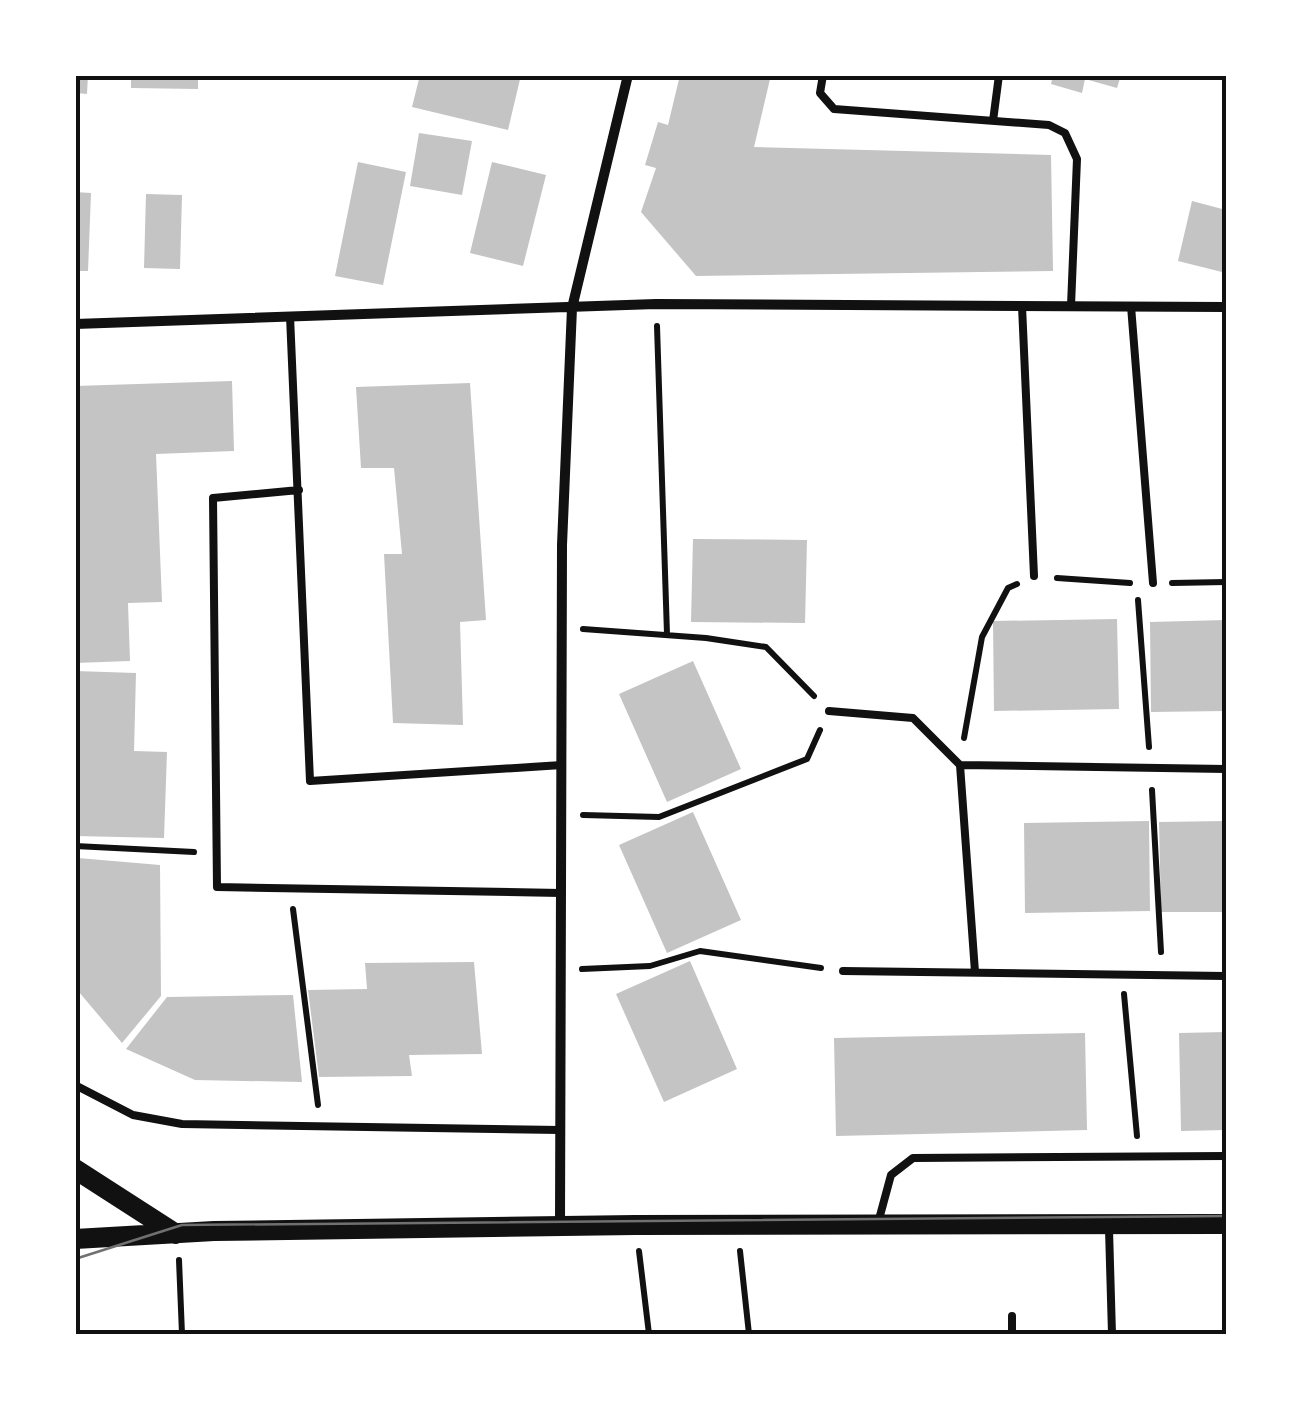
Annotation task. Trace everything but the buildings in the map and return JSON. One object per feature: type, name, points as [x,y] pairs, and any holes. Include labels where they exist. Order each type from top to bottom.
[{"type":"main road","points":[[75,1169],[178,1235]]},
{"type":"main road","points":[[75,1239],[636,1224],[1226,1224]]},
{"type":"street","points":[[560,1226],[562,628],[572,308],[628,75]]},
{"type":"street","points":[[75,324],[656,304],[1226,307]]},
{"type":"lane","points":[[824,75],[820,93],[834,109],[1049,125],[1065,133],[1074,144],[1071,306]]},
{"type":"lane","points":[[993,121],[999,75]]},
{"type":"lane","points":[[1022,306],[1034,576]]},
{"type":"lane","points":[[1131,306],[1154,583]]},
{"type":"lane","points":[[290,316],[310,780],[562,766]]},
{"type":"lane","points":[[299,490],[213,498],[217,887],[561,893]]},
{"type":"lane","points":[[829,711],[913,718],[960,765],[975,972]]},
{"type":"lane","points":[[960,765],[1226,769]]},
{"type":"lane","points":[[842,971],[1226,976]]},
{"type":"lane","points":[[75,1085],[134,1115],[182,1124],[560,1130]]},
{"type":"lane","points":[[878,1223],[891,1176],[913,1158],[1226,1156]]},
{"type":"lane","points":[[1109,1226],[1112,1334]]},
{"type":"lane","points":[[1012,1316],[1012,1334]]},
{"type":"path","points":[[656,304],[667,634]]},
{"type":"path","points":[[960,765],[982,637],[1008,588],[1034,576],[1136,584],[1162,975]]},
{"type":"path","points":[[1154,583],[1226,582]]},
{"type":"path","points":[[562,628],[667,634],[766,648],[829,711],[807,759],[740,788],[659,817],[562,815]]},
{"type":"path","points":[[75,846],[216,854]]},
{"type":"path","points":[[291,888],[321,1126]]},
{"type":"path","points":[[561,970],[650,966],[700,951],[842,971]]},
{"type":"path","points":[[1123,976],[1140,1157]]},
{"type":"path","points":[[636,1224],[649,1334]]},
{"type":"path","points":[[736,1224],[749,1334]]},
{"type":"path","points":[[178,1235],[182,1334]]},
{"type":"tram line","points":[[75,1259],[182,1225],[1226,1216]]}]
